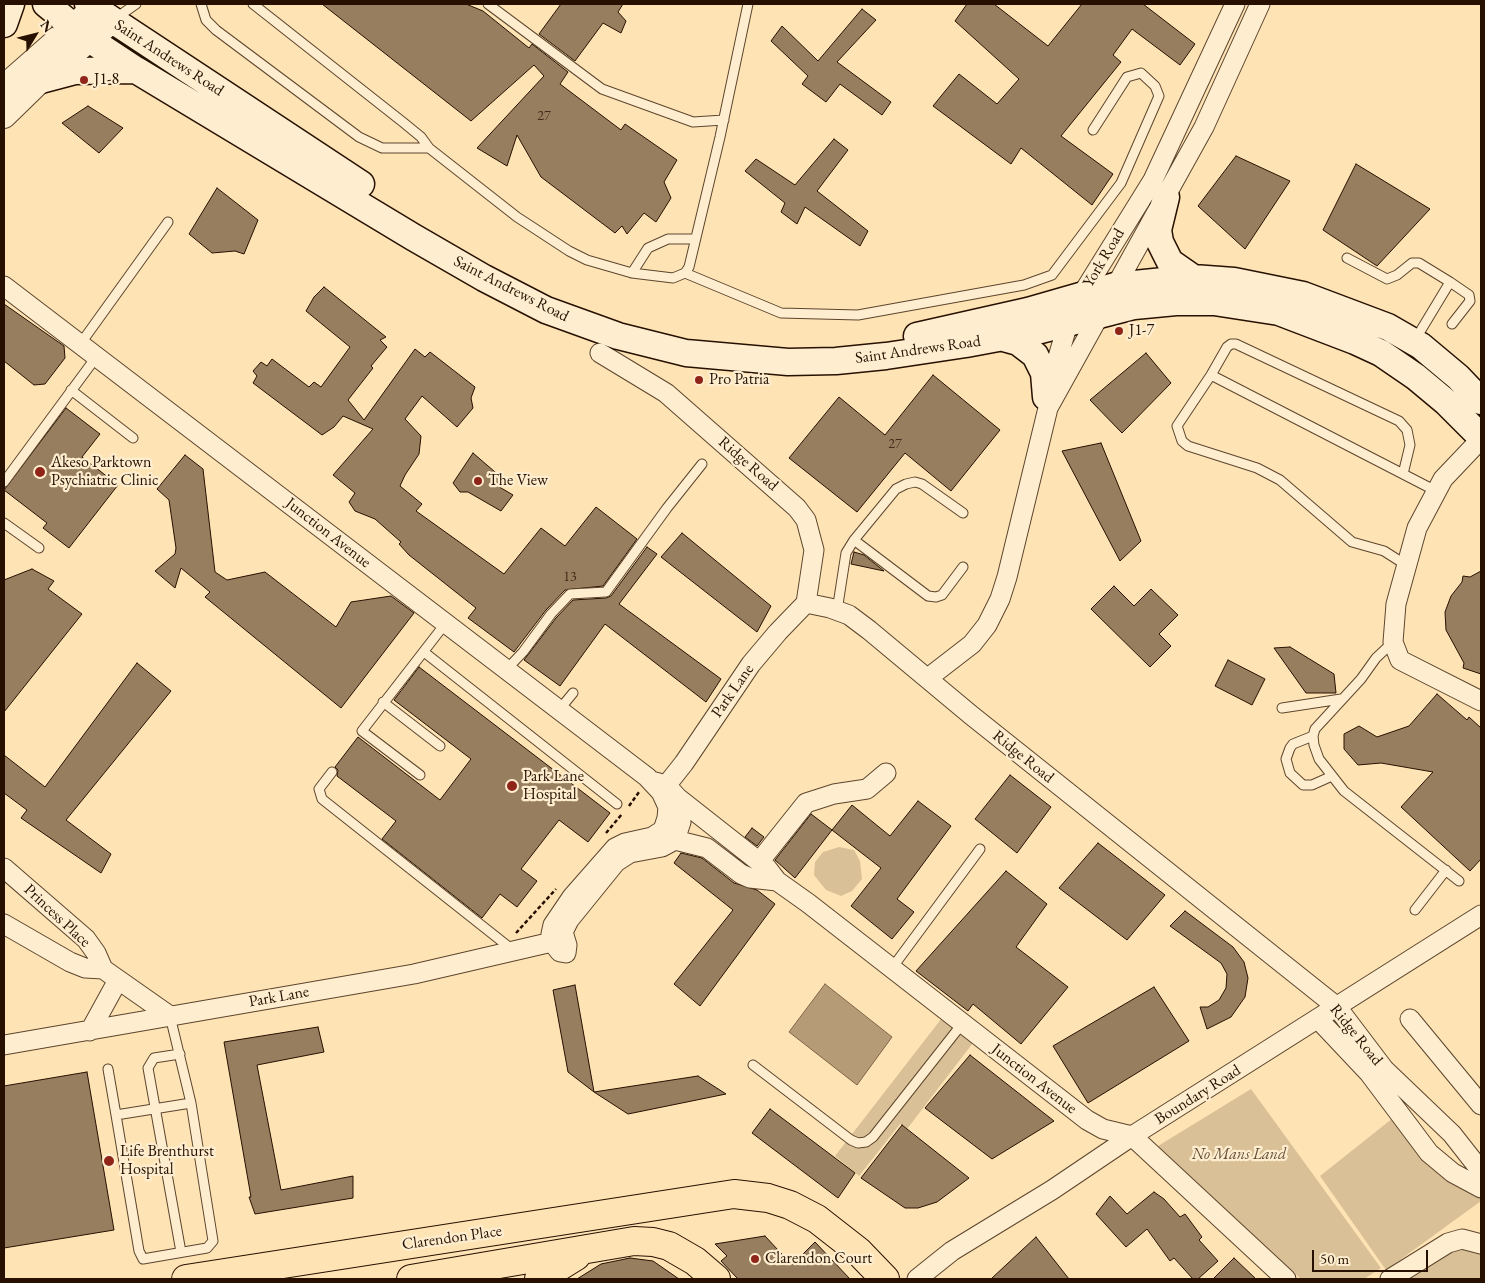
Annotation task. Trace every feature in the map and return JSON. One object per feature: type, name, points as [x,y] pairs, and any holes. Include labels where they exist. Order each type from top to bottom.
[{"type":"main road","points":[[4,24],[11,4]]},
{"type":"main road","name":"Saint Andrews Road","points":[[46,4],[80,32],[136,70],[484,278],[546,310],[618,336],[686,353],[788,362],[886,356],[1000,337],[1068,323],[1134,306],[1176,302],[1214,302],[1279,312],[1381,353],[1416,377],[1481,438]]},
{"type":"main road","name":"Saint Andrews Road","points":[[99,9],[204,78],[304,148],[458,244],[544,291],[599,313],[654,330],[686,337],[746,344],[800,347],[867,343],[914,336],[1115,286],[1193,278],[1234,281],[1303,295],[1356,313],[1388,327],[1417,344]]},
{"type":"main road","points":[[41,80],[76,71],[136,70]]},
{"type":"main road","points":[[1166,197],[1158,230],[1160,242],[1170,262],[1193,278]]},
{"type":"main road","points":[[1000,337],[1018,342],[1035,355],[1044,373],[1047,403]]},
{"type":"main road","points":[[1417,344],[1481,375]]},
{"type":"main road","points":[[1417,344],[1458,377],[1481,401]]},
{"type":"main road","name":"Clarendon Place","points":[[186,1279],[538,1226],[718,1195],[748,1195],[768,1198],[796,1208],[837,1233],[885,1279]]},
{"type":"main road","name":"Clarendon Place","points":[[421,1278],[634,1241],[653,1242],[669,1246],[695,1261],[716,1279]]},
{"type":"main road","points":[[539,1279],[588,1248]]},
{"type":"street","name":"York Road","points":[[928,678],[972,644],[986,625],[1000,599],[1007,578],[1047,403],[1068,323],[1081,296],[1153,180],[1235,4]]},
{"type":"street","name":"York Road","points":[[1047,403],[1101,314],[1204,127],[1259,4]]},
{"type":"street","points":[[4,116],[41,80],[99,9]]},
{"type":"street","points":[[4,87],[80,32]]},
{"type":"street","points":[[1183,116],[1204,127]]},
{"type":"street","name":"Junction Avenue","points":[[4,286],[759,862],[777,881],[1087,1120],[1103,1129],[1132,1136],[1286,1279]]},
{"type":"street","name":"Ridge Road","points":[[600,353],[666,393],[797,508],[806,520],[814,550],[806,603],[849,615],[869,630],[978,721],[1337,1007],[1384,1070],[1452,1134],[1481,1170]]},
{"type":"street","points":[[1481,438],[1443,479],[1416,528],[1396,604],[1393,642],[1400,660],[1481,701]]},
{"type":"street","name":"Park Lane","points":[[664,789],[684,763],[751,664],[806,603]]},
{"type":"street","points":[[759,862],[806,803],[834,794],[867,789],[886,773]]},
{"type":"street","points":[[664,789],[668,808],[669,835],[662,846],[623,856],[568,920],[563,932],[567,945],[566,953],[560,952],[552,942],[553,925],[572,897],[607,856],[625,843],[669,835],[707,848],[741,874],[750,878],[777,881]]},
{"type":"street","name":"Princess Place","points":[[4,868],[86,939],[96,953],[102,969]]},
{"type":"street","name":"Boundary Road","points":[[918,1279],[952,1251],[1052,1190],[1132,1136],[1319,1020],[1481,915]]},
{"type":"street","name":"Princess Place","points":[[4,924],[70,962],[85,968],[102,969],[170,1016]]},
{"type":"street","name":"Park Lane","points":[[4,1045],[422,972],[552,942]]},
{"type":"street","points":[[90,1031],[118,980]]},
{"type":"street","points":[[1410,1019],[1481,1105]]},
{"type":"street","points":[[1319,1020],[1370,1073],[1429,1153],[1453,1173],[1481,1188]]},
{"type":"street","points":[[1390,1279],[1448,1243],[1462,1239],[1481,1244]]},
{"type":"lane","points":[[99,9],[136,4]]},
{"type":"lane","points":[[201,4],[206,20],[216,30],[359,137],[382,148],[429,148]]},
{"type":"lane","points":[[253,4],[410,128],[421,137],[429,148],[517,217],[570,251],[596,263],[632,273],[673,278],[685,274],[781,313],[858,315],[1024,285],[1052,275],[1121,183],[1159,96],[1155,86],[1141,73],[1127,77],[1093,130]]},
{"type":"lane","points":[[488,4],[602,89],[693,122],[724,120]]},
{"type":"lane","points":[[685,274],[696,239],[724,120],[748,4]]},
{"type":"lane","points":[[81,344],[168,222]]},
{"type":"lane","points":[[632,273],[648,248],[668,239],[696,239]]},
{"type":"lane","points":[[1347,258],[1387,279],[1397,275],[1412,263],[1419,263],[1450,282],[1469,295],[1470,301],[1452,324]]},
{"type":"lane","points":[[1417,344],[1450,282]]},
{"type":"lane","points":[[1403,474],[1410,445],[1407,430],[1399,421],[1236,344],[1231,344],[1227,347],[1177,426],[1182,442],[1188,446],[1257,468],[1280,480],[1352,542],[1384,551],[1406,565]]},
{"type":"lane","points":[[4,482],[97,356]]},
{"type":"lane","points":[[1211,375],[1436,491]]},
{"type":"lane","points":[[71,390],[133,438]]},
{"type":"lane","points":[[506,670],[523,652],[551,614],[570,594],[606,592],[667,508],[702,464]]},
{"type":"lane","points":[[837,611],[846,553],[854,540],[896,489],[915,482],[922,484],[963,514]]},
{"type":"lane","points":[[4,523],[39,548]]},
{"type":"lane","points":[[854,540],[928,596],[936,597],[942,595],[963,567]]},
{"type":"lane","points":[[420,776],[360,734],[445,624]]},
{"type":"lane","points":[[1332,776],[1303,786],[1290,773],[1286,759],[1290,748],[1293,744],[1313,736],[1341,699],[1393,642]]},
{"type":"lane","points":[[424,652],[617,804]]},
{"type":"lane","points":[[559,710],[573,693]]},
{"type":"lane","points":[[1282,708],[1341,699]]},
{"type":"lane","points":[[383,702],[440,746]]},
{"type":"lane","points":[[1313,736],[1320,760],[1344,791],[1459,881]]},
{"type":"lane","points":[[332,772],[319,789],[322,799],[515,951]]},
{"type":"lane","points":[[892,968],[980,849]]},
{"type":"lane","points":[[1415,910],[1446,870]]},
{"type":"lane","points":[[108,1069],[140,1256],[143,1259],[206,1248],[214,1241],[190,1103],[170,1016]]},
{"type":"lane","points":[[753,1065],[851,1140],[858,1143],[866,1142],[873,1137],[962,1024]]},
{"type":"lane","points":[[180,1054],[154,1058],[148,1068],[181,1252]]},
{"type":"lane","points":[[116,1116],[190,1103]]},
{"type":"green space","points":[[839,847],[854,850],[860,861],[862,879],[852,891],[841,896],[826,890],[814,875],[815,862],[823,852]]},
{"type":"green space","points":[[945,1014],[976,1039],[907,1129],[900,1124],[859,1176],[835,1156]]},
{"type":"green space","name":"No Mans Land","points":[[1251,1089],[1381,1268],[1364,1279],[1301,1279],[1158,1146]]},
{"type":"green space","points":[[1393,1118],[1481,1196],[1481,1201],[1386,1270],[1320,1176]]},
{"type":"green space","points":[[1456,1248],[1481,1251],[1481,1279],[1404,1279]]},
{"type":"shaded area","points":[[825,984],[892,1037],[857,1085],[789,1032]]},
{"type":"building","points":[[322,4],[466,4],[483,11],[529,48],[532,44],[568,72],[560,84],[621,130],[625,124],[677,160],[664,182],[671,198],[656,222],[644,213],[627,234],[622,226],[615,233],[541,177],[517,135],[507,166],[477,148],[544,76],[534,65],[471,121]]},
{"type":"building","points":[[561,4],[623,4],[618,12],[626,21],[621,33],[603,23],[575,61],[539,34]]},
{"type":"building","points":[[967,4],[994,4],[1048,46],[1082,4],[1143,4],[1195,44],[1180,65],[1132,29],[1113,55],[1121,62],[1061,136],[1113,174],[1092,205],[1021,148],[1011,164],[933,106],[959,74],[997,104],[1019,79],[955,21]]},
{"type":"building","points":[[862,9],[876,20],[837,62],[891,102],[882,115],[840,84],[826,102],[802,84],[808,76],[771,41],[782,26],[818,61]]},
{"type":"building","points":[[88,106],[123,128],[99,153],[62,123]]},
{"type":"building","points":[[834,139],[848,150],[817,191],[868,231],[860,246],[805,207],[797,224],[781,212],[785,203],[745,171],[756,159],[795,185]]},
{"type":"building","points":[[1236,156],[1290,181],[1245,249],[1198,206]]},
{"type":"building","points":[[1356,164],[1430,209],[1377,266],[1323,230]]},
{"type":"building","points":[[217,188],[258,220],[244,254],[235,251],[212,253],[189,234]]},
{"type":"building","points":[[324,287],[386,337],[380,340],[387,347],[371,366],[373,368],[348,400],[364,420],[415,349],[425,357],[430,352],[475,387],[471,398],[473,408],[457,427],[422,396],[405,419],[421,436],[419,454],[400,486],[422,504],[416,511],[504,574],[541,528],[565,546],[596,507],[637,539],[603,586],[565,590],[546,610],[514,652],[468,618],[476,608],[409,555],[399,544],[401,542],[375,519],[355,511],[349,502],[355,493],[333,475],[373,429],[343,416],[334,427],[322,435],[253,383],[257,376],[253,371],[261,362],[267,366],[272,359],[309,387],[314,382],[321,387],[350,347],[306,311],[314,297]]},
{"type":"building","points":[[4,304],[64,346],[65,358],[45,384],[34,385],[4,361]]},
{"type":"building","points":[[1146,353],[1171,383],[1122,433],[1090,400]]},
{"type":"building","points":[[933,375],[1000,430],[951,491],[905,453],[857,512],[789,458],[839,397],[885,435]]},
{"type":"building","name":"Akeso Parktown Psychiatric Clinic","points":[[66,408],[100,434],[82,457],[118,485],[69,548],[43,528],[47,523],[4,490]]},
{"type":"building","points":[[1101,443],[1141,541],[1120,561],[1062,451]]},
{"type":"building","name":"The View","points":[[473,453],[502,478],[496,485],[513,495],[501,511],[468,492],[460,492],[453,483]]},
{"type":"building","points":[[185,455],[203,469],[215,572],[227,580],[265,572],[336,627],[351,602],[391,596],[414,613],[341,708],[205,597],[210,592],[181,568],[175,588],[155,571],[175,554],[176,548],[169,500],[157,489]]},
{"type":"building","points":[[682,533],[771,606],[757,632],[661,557]]},
{"type":"building","points":[[647,547],[657,554],[619,604],[721,679],[706,702],[605,624],[560,686],[524,660],[556,618],[573,600],[611,596]]},
{"type":"building","points":[[854,552],[864,555],[884,571],[851,564]]},
{"type":"building","points":[[32,569],[54,581],[48,589],[82,614],[4,712],[4,580]]},
{"type":"building","points":[[1481,571],[1481,674],[1463,668],[1464,663],[1446,630],[1445,612],[1451,596],[1462,582],[1463,576],[1470,577]]},
{"type":"building","points":[[1114,586],[1134,606],[1151,589],[1178,615],[1159,634],[1171,646],[1150,667],[1091,609]]},
{"type":"building","points":[[1290,647],[1334,674],[1336,693],[1306,693],[1274,648]]},
{"type":"building","points":[[1228,660],[1265,679],[1252,705],[1215,686]]},
{"type":"building","points":[[137,663],[171,691],[66,820],[111,854],[101,873],[21,818],[27,810],[4,793],[4,755],[45,787]]},
{"type":"building","name":"Park Lane Hospital","points":[[419,667],[610,813],[588,842],[559,820],[521,869],[537,881],[517,907],[500,894],[482,918],[382,839],[396,821],[337,776],[338,770],[335,767],[358,737],[440,800],[471,759],[394,700]]},
{"type":"building","points":[[1437,694],[1467,720],[1469,717],[1481,728],[1481,859],[1470,871],[1401,807],[1433,772],[1381,763],[1358,765],[1344,749],[1344,734],[1359,726],[1377,737],[1409,726]]},
{"type":"building","points":[[1010,775],[1051,807],[1017,853],[975,819]]},
{"type":"building","points":[[918,801],[951,826],[897,899],[914,912],[892,939],[851,906],[881,868],[832,830],[852,805],[890,836]]},
{"type":"building","points":[[811,814],[832,830],[795,878],[775,860]]},
{"type":"building","points":[[752,828],[764,837],[757,846],[745,837]]},
{"type":"building","points":[[1098,843],[1165,895],[1127,940],[1059,888]]},
{"type":"building","points":[[681,853],[702,858],[734,883],[757,890],[775,904],[700,1006],[674,984],[733,910],[674,863]]},
{"type":"building","points":[[1006,871],[1047,904],[1016,947],[1068,987],[1021,1044],[973,1004],[968,1011],[916,971]]},
{"type":"building","points":[[1185,911],[1233,947],[1244,962],[1248,978],[1245,997],[1231,1017],[1207,1029],[1200,1007],[1208,1007],[1219,1000],[1226,988],[1227,974],[1221,963],[1170,926]]},
{"type":"building","points":[[575,985],[594,1092],[568,1072],[553,990]]},
{"type":"building","points":[[1154,987],[1189,1041],[1088,1103],[1053,1046]]},
{"type":"building","points":[[318,1027],[324,1052],[257,1065],[281,1190],[353,1176],[353,1198],[255,1214],[249,1197],[251,1197],[224,1042]]},
{"type":"building","points":[[970,1055],[1054,1121],[992,1159],[925,1108]]},
{"type":"building","points":[[87,1072],[114,1230],[4,1248],[4,1086]]},
{"type":"building","points":[[698,1076],[726,1094],[628,1114],[594,1092]]},
{"type":"building","points":[[770,1109],[855,1173],[838,1198],[752,1133]]},
{"type":"building","points":[[902,1125],[969,1178],[937,1202],[918,1208],[905,1208],[861,1178]]},
{"type":"building","points":[[1154,1192],[1164,1199],[1180,1217],[1185,1214],[1202,1237],[1199,1240],[1218,1261],[1198,1279],[1193,1279],[1174,1258],[1170,1261],[1147,1229],[1126,1247],[1096,1214],[1110,1196],[1127,1214]]},
{"type":"building","name":"Clarendon Court","points":[[765,1236],[792,1265],[815,1242],[850,1279],[738,1279],[721,1261],[727,1256],[715,1244]]},
{"type":"building","points":[[1036,1237],[1069,1279],[991,1279]]},
{"type":"building","points":[[630,1258],[653,1261],[679,1279],[577,1279],[601,1264]]},
{"type":"building","points":[[1234,1258],[1256,1279],[1213,1279]]},
{"type":"place","name":"J1-8","points":[[84,80]]},
{"type":"place","name":"J1-7","points":[[1119,331]]},
{"type":"place","name":"Pro Patria","points":[[699,380]]},
{"type":"place","name":"Akeso Parktown Psychiatric Clinic","points":[[40,472]]},
{"type":"place","name":"The View","points":[[478,481]]},
{"type":"place","name":"Park Lane Hospital","points":[[512,786]]},
{"type":"place","name":"Life Brenthurst Hospital","points":[[109,1161]]},
{"type":"place","name":"Clarendon Court","points":[[755,1259]]}]
